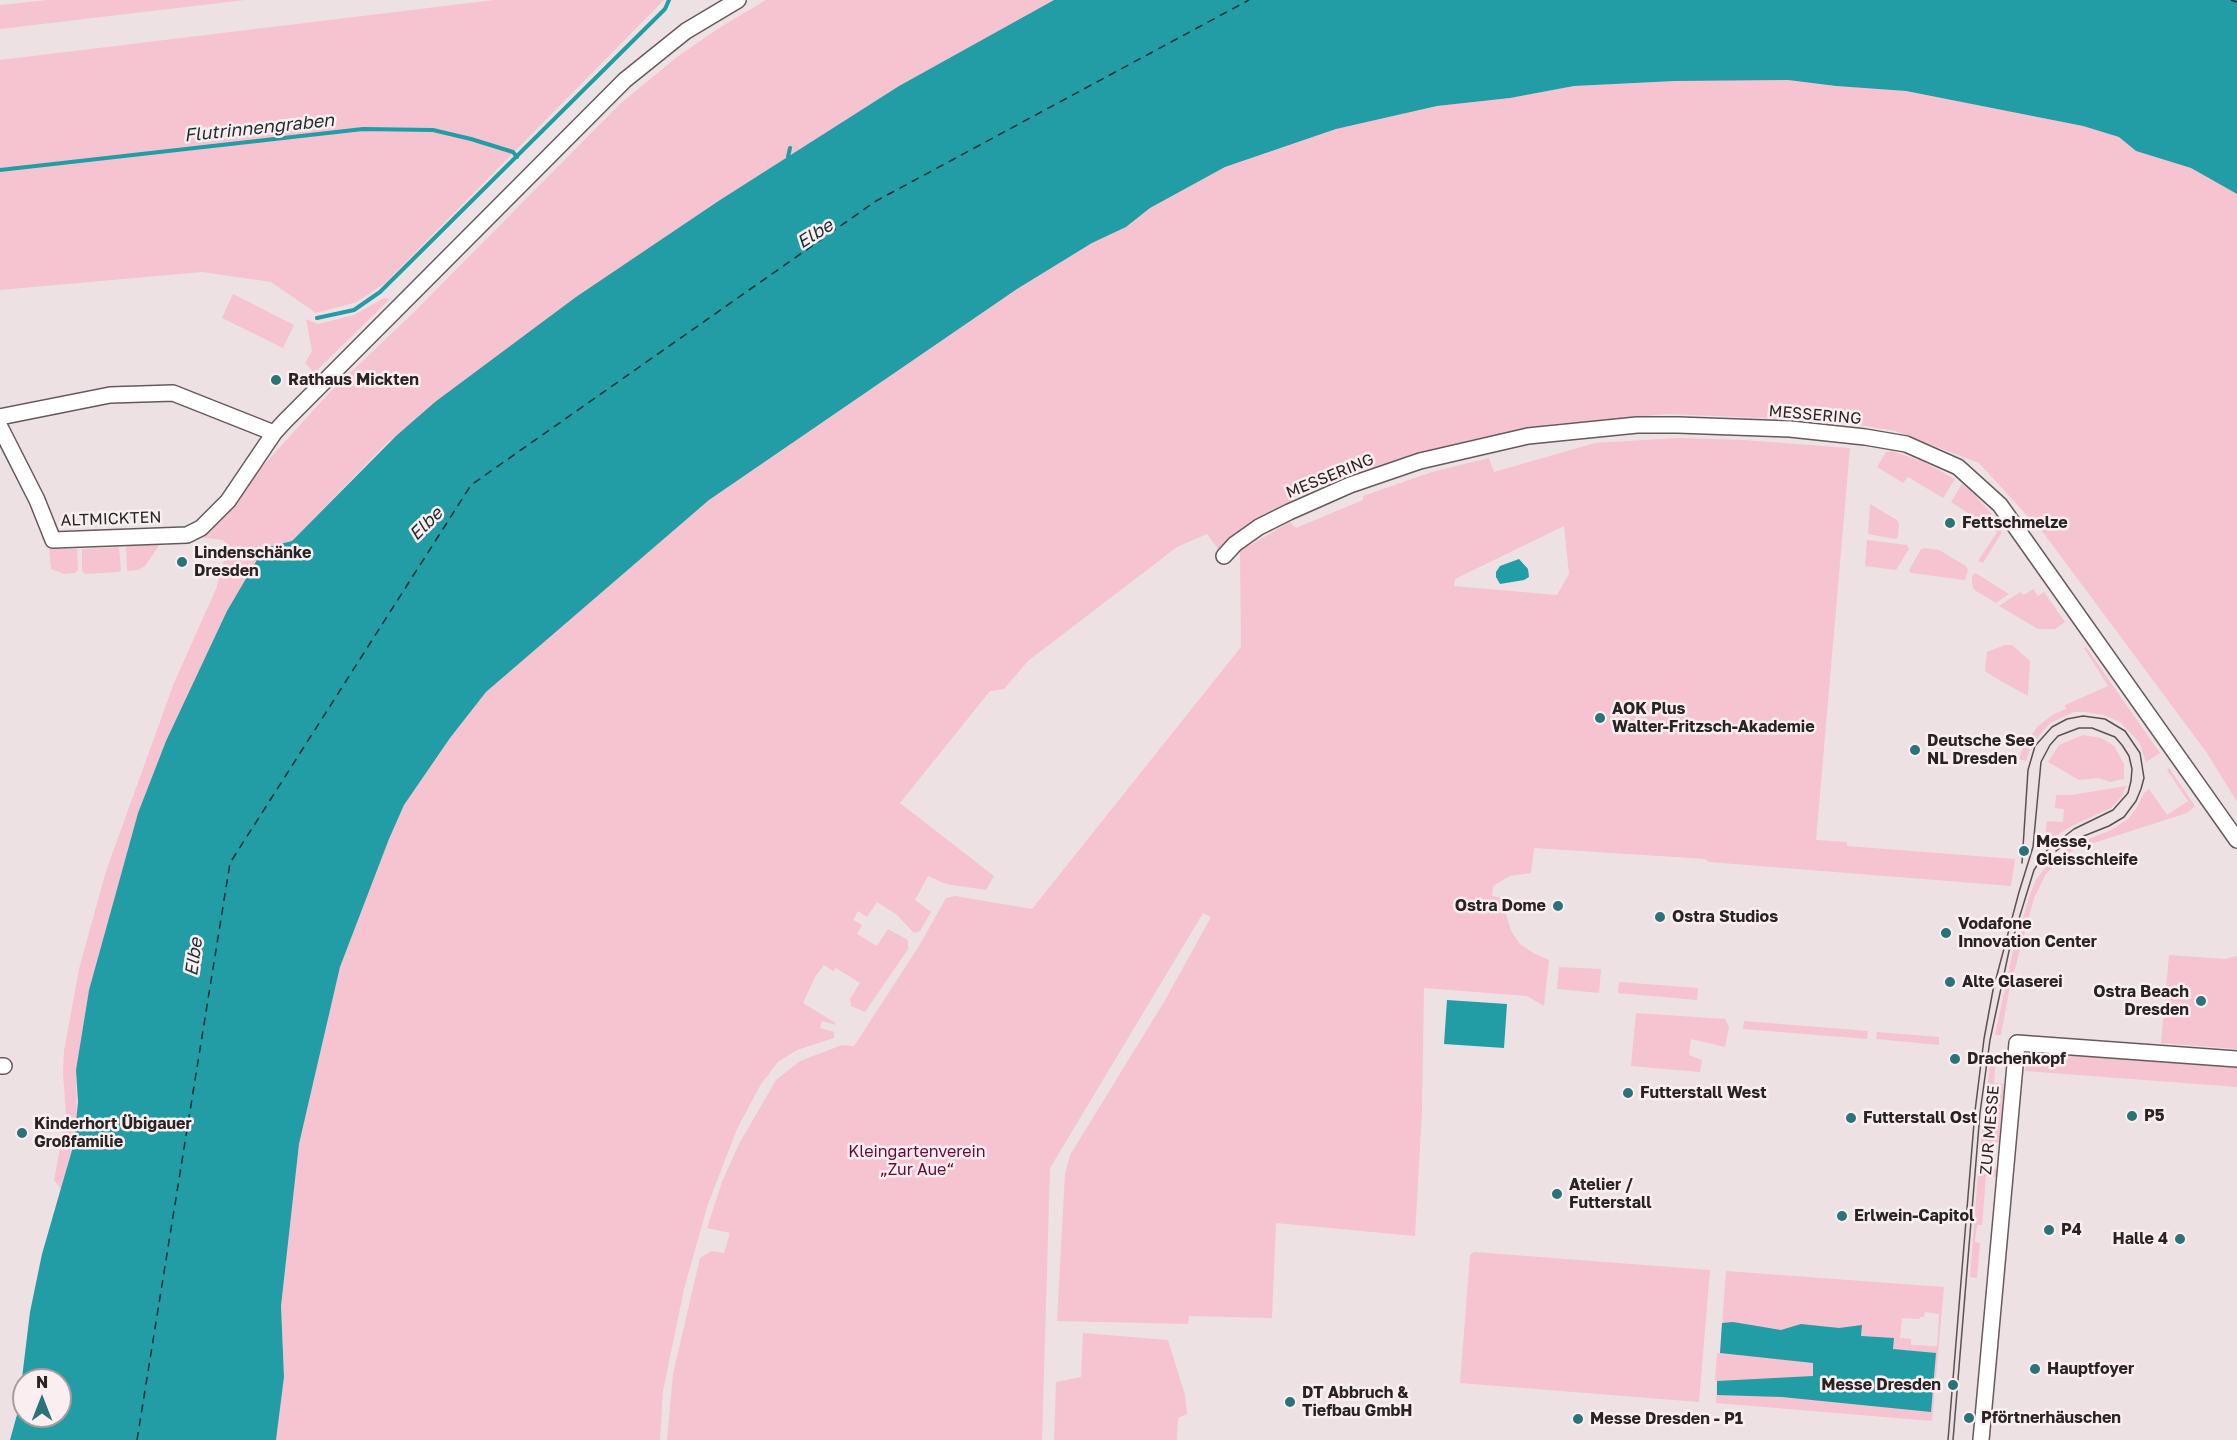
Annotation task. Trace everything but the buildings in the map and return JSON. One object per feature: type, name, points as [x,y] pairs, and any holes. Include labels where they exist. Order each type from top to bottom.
[{"type":"street","points":[[0,417],[110,395],[173,393],[274,433],[338,366],[625,80],[686,31],[738,0]]},
{"type":"street","name":"MESSERING","points":[[1224,556],[1234,544],[1259,527],[1350,484],[1420,461],[1528,436],[1637,425],[1690,426],[1790,429],[1865,436],[1906,444],[1958,467],[2000,505],[2237,840]]},
{"type":"street","name":"ALTMICKTEN","points":[[0,427],[37,500],[53,540],[188,535],[201,528],[228,501],[274,433]]},
{"type":"street","name":"ZUR MESSE","points":[[1981,1440],[2017,1043],[2237,1059]]},
{"type":"green space","points":[[48,0],[245,0],[0,29],[0,5]]},
{"type":"green space","points":[[494,0],[664,0],[385,283],[357,302],[316,313],[271,282],[202,272],[0,290],[0,60]]},
{"type":"green space","points":[[766,0],[1054,0],[899,86],[720,200],[388,442],[292,541],[264,548],[166,741],[138,813],[89,990],[76,1070],[77,1127],[61,1189],[54,1180],[66,1116],[64,1051],[79,969],[106,871],[174,683],[216,589],[228,545],[223,540],[198,537],[331,391],[413,313],[620,104],[677,57]]},
{"type":"green space","points":[[1788,80],[1906,91],[2083,126],[2119,137],[2136,151],[2191,168],[2237,194],[2237,802],[2207,753],[2045,535],[1979,463],[1895,431],[1866,426],[1808,420],[1668,414],[1553,424],[1466,441],[1417,454],[1371,470],[1364,457],[1288,488],[1293,500],[1249,525],[1219,550],[1207,534],[1177,547],[1028,661],[1004,689],[990,691],[900,803],[994,876],[986,890],[946,884],[928,876],[915,900],[931,912],[920,931],[914,933],[897,915],[877,902],[867,917],[858,911],[853,920],[862,925],[857,934],[877,946],[888,929],[908,940],[908,949],[865,1012],[851,1006],[850,999],[860,983],[836,968],[833,971],[824,965],[815,977],[803,1003],[834,1022],[836,1025],[822,1021],[820,1028],[834,1032],[834,1038],[797,1050],[778,1062],[761,1084],[737,1129],[708,1204],[684,1289],[663,1391],[660,1440],[276,1440],[284,1377],[281,1306],[299,1144],[340,967],[404,805],[450,738],[486,692],[709,500],[1017,289],[1092,243],[1126,227],[1150,208],[1225,167],[1336,129],[1437,106],[1510,98],[1574,86],[1675,81]]},
{"type":"green space","points":[[233,294],[294,325],[283,348],[222,318]]},
{"type":"green space","points":[[384,298],[390,299],[314,373],[305,363],[312,351],[306,319],[318,324],[354,315]]},
{"type":"green space","name":"Kleingartenverein „Zur Aue“","points":[[1678,438],[1850,448],[1816,840],[1847,842],[1847,846],[2015,859],[2011,886],[1709,862],[1705,859],[1534,848],[1531,873],[1510,876],[1493,886],[1492,896],[1505,899],[1504,907],[1511,931],[1520,944],[1549,960],[1544,1006],[1527,996],[1424,988],[1422,1110],[1415,1236],[1276,1223],[1272,1318],[1189,1316],[1188,1324],[1057,1321],[1065,1174],[1070,1155],[1164,1002],[1211,917],[1203,913],[1050,1168],[1042,1440],[667,1440],[673,1374],[700,1258],[712,1251],[724,1253],[730,1233],[707,1228],[722,1182],[739,1144],[776,1080],[800,1061],[842,1045],[854,1046],[919,946],[946,898],[955,896],[1032,909],[1241,647],[1240,551],[1290,522],[1296,528],[1363,500],[1363,496],[1432,472],[1489,458],[1494,472],[1595,443]],"holes":[[[1564,526],[1569,574],[1557,595],[1454,586],[1455,579]]]},
{"type":"green space","points":[[1892,451],[1924,462],[1955,479],[1943,498],[1908,477],[1903,483],[1877,467],[1886,452]]},
{"type":"green space","points":[[1962,484],[2002,526],[2001,534],[1983,563],[1978,561],[1997,532],[1951,502]]},
{"type":"green space","points":[[1870,504],[1897,520],[1898,537],[1895,539],[1868,534]]},
{"type":"green space","points":[[1867,540],[1907,545],[1909,549],[1896,570],[1865,566]]},
{"type":"green space","points":[[160,544],[145,566],[138,570],[127,571],[126,546]]},
{"type":"green space","points":[[119,547],[121,570],[119,572],[85,574],[82,571],[82,549]]},
{"type":"green space","points":[[49,549],[77,549],[78,570],[75,573],[64,574],[51,569]]},
{"type":"green space","points":[[1921,549],[1939,550],[1966,566],[1968,570],[1965,580],[1911,573],[1909,570]]},
{"type":"green space","points":[[1975,573],[2009,594],[1996,603],[1976,591],[1972,581]]},
{"type":"green space","points":[[2033,589],[2038,596],[2044,592],[2065,622],[2055,629],[2038,629],[1999,606],[2020,592],[2024,595]]},
{"type":"green space","points":[[2005,645],[2012,645],[2030,661],[2028,696],[1985,671],[1987,652]]},
{"type":"green space","points":[[2086,647],[2160,753],[2146,762],[2139,742],[2120,722],[2104,715],[2074,712],[2050,723],[2031,745],[2026,761],[2019,759],[2023,747],[2038,726],[2054,714],[2066,709],[2065,705],[2108,686],[2084,648]]},
{"type":"green space","points":[[2083,735],[2101,738],[2114,746],[2124,764],[2124,779],[2110,782],[2099,778],[2079,780],[2048,762],[2059,745]]},
{"type":"green space","points":[[2169,768],[2195,806],[2187,813],[2075,849],[2061,858],[2046,874],[2034,898],[2009,991],[2001,1035],[1995,1035],[2013,951],[2036,880],[2065,849],[2111,830],[2128,819],[2144,793],[2149,789],[2167,815],[2188,801],[2167,770]]},
{"type":"green space","points":[[2126,786],[2122,796],[2111,808],[2072,826],[2044,845],[2047,821],[2063,822],[2064,809],[2055,808],[2056,795],[2071,795]]},
{"type":"green space","name":"Ostra Beach Dresden","points":[[2169,955],[2225,959],[2237,956],[2237,1049],[2161,1043]]},
{"type":"green space","points":[[1559,967],[1601,969],[1599,993],[1557,989]]},
{"type":"green space","points":[[1619,982],[1698,988],[1697,1000],[1618,993]]},
{"type":"green space","points":[[1636,1013],[1725,1019],[1729,1027],[1725,1047],[1691,1039],[1689,1055],[1702,1060],[1700,1072],[1631,1066]]},
{"type":"green space","points":[[1744,1021],[1868,1031],[1867,1039],[1743,1029]]},
{"type":"green space","points":[[1877,1032],[1939,1037],[1939,1045],[1876,1039]]},
{"type":"green space","points":[[2060,1053],[2237,1065],[2237,1087],[2025,1071],[2033,1060]]},
{"type":"green space","points":[[1991,1058],[1996,1058],[1994,1083],[2004,1084],[1999,1142],[1980,1148]]},
{"type":"green space","points":[[1979,1161],[1997,1170],[1997,1177],[1986,1176],[1982,1225],[1977,1225],[1975,1242],[1980,1243],[1977,1278],[1970,1277]]},
{"type":"green space","points":[[1474,1252],[1710,1270],[1699,1402],[1460,1383],[1470,1255]]},
{"type":"green space","points":[[1726,1271],[1944,1287],[1932,1421],[1716,1403],[1717,1353],[1720,1353]],"holes":[[[1925,1312],[1939,1314],[1937,1346],[1911,1345],[1911,1339],[1900,1338],[1902,1318],[1920,1319],[1924,1317]]]},
{"type":"green space","points":[[1083,1333],[1168,1340],[1185,1395],[1187,1414],[1178,1418],[1177,1440],[1054,1440],[1056,1382],[1081,1377]]},
{"type":"water","name":"Elbe","points":[[1054,0],[2237,0],[2237,194],[2191,168],[2136,151],[2119,137],[2083,126],[1906,91],[1788,80],[1675,81],[1574,86],[1510,98],[1437,106],[1336,129],[1225,167],[1150,208],[1126,227],[1092,243],[1017,289],[709,500],[486,692],[450,738],[404,805],[340,967],[299,1144],[281,1306],[284,1377],[276,1440],[10,1440],[13,1428],[72,1428],[72,1368],[23,1368],[30,1312],[42,1254],[74,1143],[78,1102],[76,1070],[89,990],[138,813],[166,741],[227,611],[264,548],[292,541],[396,436],[435,402],[576,297],[720,200],[899,86]]},
{"type":"water","points":[[1519,559],[1528,569],[1529,577],[1500,584],[1496,572],[1500,566]]},
{"type":"water","points":[[1447,1000],[1507,1004],[1504,1048],[1444,1044]]},
{"type":"water","points":[[1733,1322],[1781,1330],[1801,1324],[1839,1328],[1862,1325],[1861,1336],[1894,1338],[1893,1349],[1936,1353],[1931,1412],[1782,1397],[1717,1395],[1717,1381],[1813,1376],[1813,1363],[1720,1353],[1722,1323]]},
{"type":"waterway","points":[[317,318],[354,310],[380,292],[665,9],[669,0]]},
{"type":"waterway","name":"Flutrinnengraben","points":[[0,170],[363,129],[433,130],[513,152],[517,157]]},
{"type":"waterway","points":[[788,157],[790,148]]},
{"type":"ferry route","points":[[137,1440],[230,863],[471,485],[876,201],[1249,0]]},
{"type":"ferry route","points":[[2231,0],[2237,2]]},
{"type":"tram line","points":[[2022,863],[2028,770],[2035,746],[2052,727],[2067,719],[2083,716],[2105,719],[2125,731],[2140,753],[2144,778],[2141,789],[2136,801],[2124,817],[2109,826],[2066,843],[2056,851]]},
{"type":"tram line","points":[[1948,1440],[1975,1111],[1993,990],[2033,847],[2041,762],[2058,736],[2079,728],[2092,728],[2115,737],[2122,745],[2129,756],[2132,769],[2131,781],[2128,793],[2113,810],[2074,829],[2048,849],[2034,870],[2009,951],[1990,1040],[1980,1113],[1953,1440]]},
{"type":"place","name":"Rathaus Mickten","points":[[276,380]]},
{"type":"place","name":"Fettschmelze","points":[[1950,523]]},
{"type":"place","name":"Lindenschänke Dresden","points":[[182,562]]},
{"type":"place","name":"AOK Plus Walter-Fritzsch-Akademie","points":[[1600,718]]},
{"type":"place","name":"Deutsche See NL Dresden","points":[[1915,750]]},
{"type":"place","name":"Messe, Gleisschleife","points":[[2024,851]]},
{"type":"place","name":"Ostra Dome","points":[[1558,906]]},
{"type":"place","name":"Ostra Studios","points":[[1660,917]]},
{"type":"place","name":"Vodafone Innovation Center","points":[[1946,933]]},
{"type":"place","name":"Alte Glaserei","points":[[1950,982]]},
{"type":"place","name":"Ostra Beach Dresden","points":[[2201,1001]]},
{"type":"place","name":"Drachenkopf","points":[[1955,1059]]},
{"type":"place","name":"Futterstall West","points":[[1628,1093]]},
{"type":"place","name":"P5","points":[[2132,1116]]},
{"type":"place","name":"Futterstall Ost","points":[[1851,1118]]},
{"type":"place","name":"Kinderhort Übigauer Großfamilie","points":[[22,1133]]},
{"type":"place","name":"Atelier / Futterstall","points":[[1557,1194]]},
{"type":"place","name":"Erlwein-Capitol","points":[[1842,1216]]},
{"type":"place","name":"P4","points":[[2049,1230]]},
{"type":"place","name":"Halle 4","points":[[2180,1239]]},
{"type":"place","name":"Hauptfoyer","points":[[2035,1369]]},
{"type":"place","name":"Messe Dresden","points":[[1953,1385]]},
{"type":"place","name":"DT Abbruch & Tiefbau GmbH","points":[[1290,1402]]},
{"type":"place","name":"Pförtnerhäuschen","points":[[1969,1418]]},
{"type":"place","name":"Messe Dresden - P1","points":[[1578,1419]]}]
